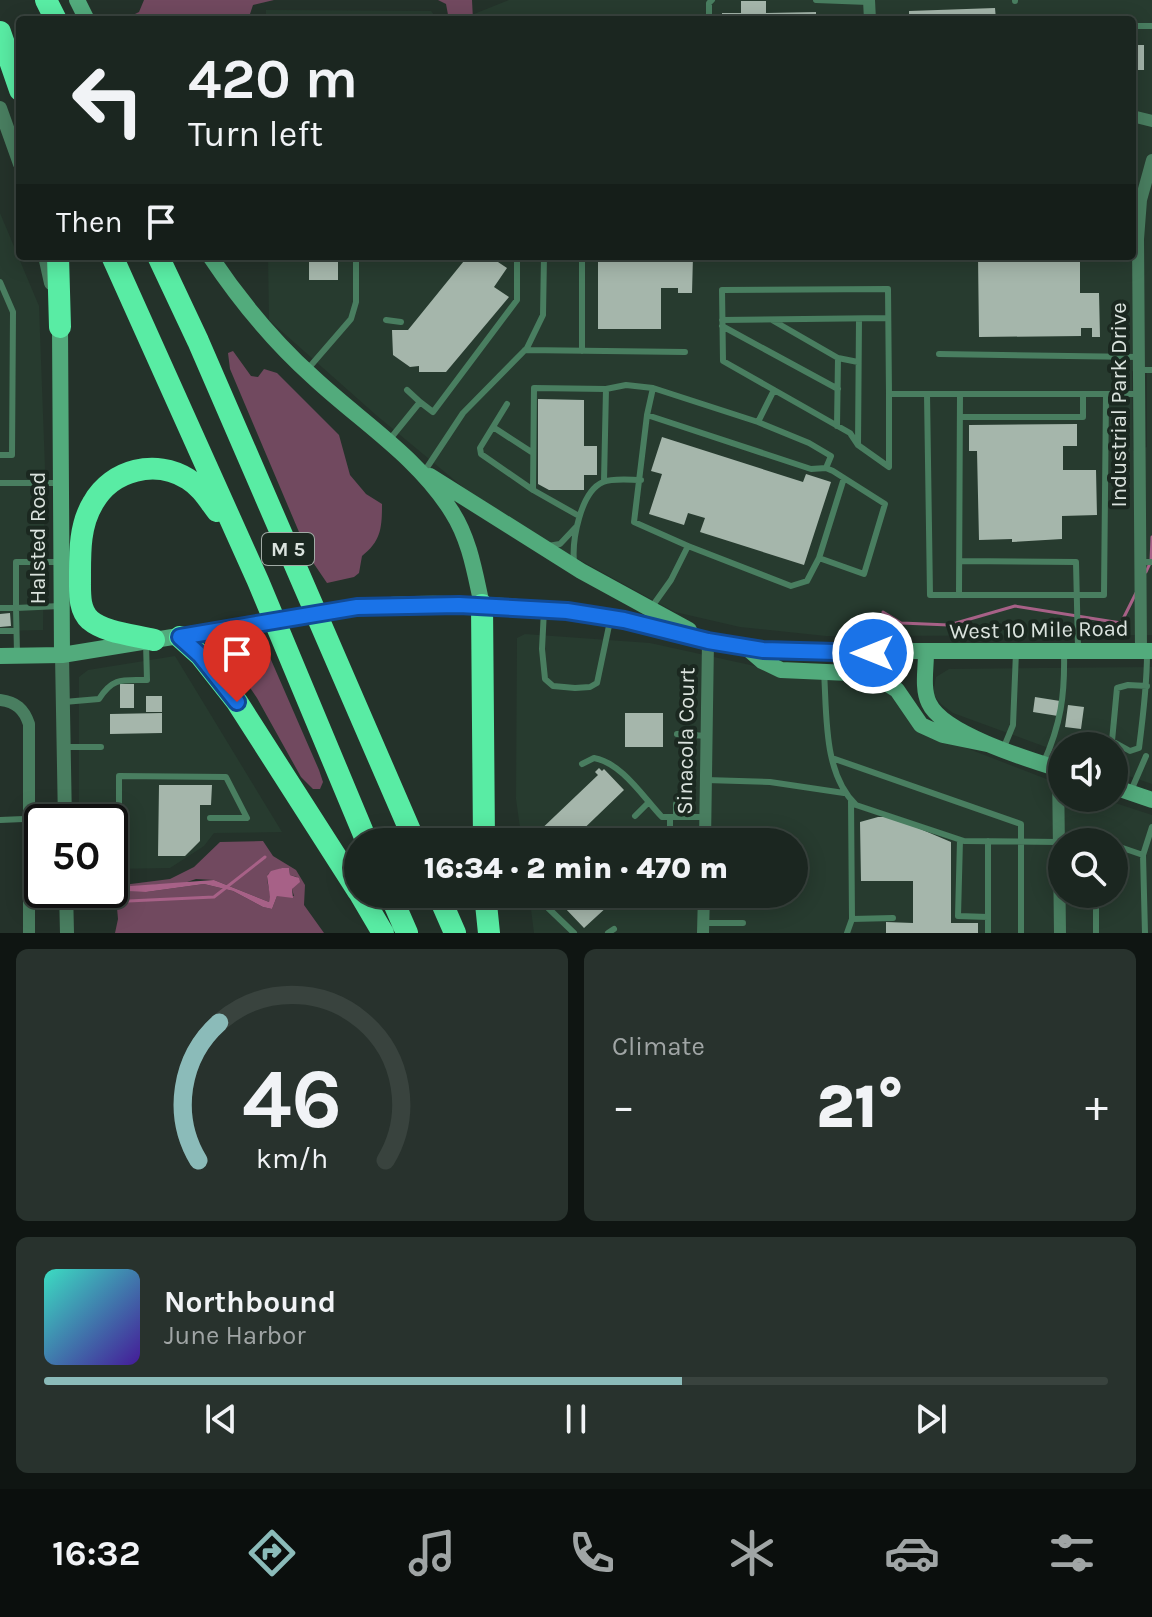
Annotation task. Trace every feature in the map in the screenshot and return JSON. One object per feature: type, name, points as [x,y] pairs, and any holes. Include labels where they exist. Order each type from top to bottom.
[{"type":"highway","points":[[0,11],[16,45]]},
{"type":"highway","points":[[0,32],[16,78]]},
{"type":"highway","points":[[58,260],[60,327]]},
{"type":"highway","name":"M 5","points":[[114,260],[258,581],[361,828]]},
{"type":"highway","name":"M 5","points":[[160,260],[409,828]]},
{"type":"highway","points":[[150,641],[101,627],[89,619],[81,608],[83,528],[99,493],[116,478],[138,470],[159,469],[177,473],[196,485],[218,513],[258,581]]},
{"type":"highway","points":[[482,605],[484,828]]},
{"type":"highway","points":[[180,637],[200,655],[237,702],[344,870]]},
{"type":"highway","points":[[368,908],[383,933]]},
{"type":"highway","points":[[396,908],[407,933]]},
{"type":"highway","points":[[444,908],[455,933]]},
{"type":"highway","points":[[486,908],[489,933]]},
{"type":"main road","points":[[213,260],[250,312],[306,371],[424,472],[574,567],[708,641]]},
{"type":"main road","name":"Halsted Road","points":[[60,327],[62,655]]},
{"type":"main road","points":[[424,472],[453,514],[467,543],[482,605]]},
{"type":"main road","name":"West 10 Mile Road","points":[[8,655],[62,655],[357,607],[412,604],[482,605],[611,618],[747,648],[821,653],[1147,651]]},
{"type":"main road","points":[[747,648],[770,666],[781,670],[872,674],[897,690],[921,725],[943,735],[995,747],[1048,765]]},
{"type":"main road","points":[[926,653],[926,690],[930,706],[937,715],[995,747]]},
{"type":"main road","points":[[1128,792],[1152,800]]},
{"type":"street","points":[[0,108],[16,153]]},
{"type":"street","name":"Industrial Park Drive","points":[[1136,228],[1152,162]]},
{"type":"street","name":"Industrial Park Drive","points":[[1136,250],[1143,366],[1139,394],[1146,492],[1147,651]]},
{"type":"street","name":"Halsted Road","points":[[46,260],[60,327]]},
{"type":"street","name":"Sinacola Court","points":[[705,828],[708,641]]},
{"type":"street","name":"Halsted Road","points":[[62,655],[65,804]]},
{"type":"street","points":[[0,700],[19,706],[29,724],[29,804]]},
{"type":"street","points":[[29,908],[29,933]]},
{"type":"street","points":[[66,908],[67,933]]},
{"type":"street","points":[[703,928],[704,908]]},
{"type":"street","points":[[1060,908],[1060,933]]},
{"type":"lane","points":[[816,0],[869,1]]},
{"type":"lane","points":[[306,371],[351,319],[356,302],[356,260]]},
{"type":"lane","points":[[407,390],[433,412],[517,300],[517,260]]},
{"type":"lane","points":[[424,472],[463,413],[525,350],[543,315],[544,260]]},
{"type":"lane","points":[[582,260],[582,351]]},
{"type":"lane","points":[[0,282],[13,312],[12,455],[0,455]]},
{"type":"lane","points":[[888,289],[889,467],[858,445],[850,433],[723,361],[722,323],[722,290],[888,289]]},
{"type":"lane","points":[[722,323],[888,318]]},
{"type":"lane","points":[[858,445],[859,319]]},
{"type":"lane","points":[[386,320],[401,322]]},
{"type":"lane","points":[[772,320],[838,358],[858,362]]},
{"type":"lane","points":[[722,323],[838,389]]},
{"type":"lane","points":[[525,350],[685,352]]},
{"type":"lane","points":[[939,354],[1143,366]]},
{"type":"lane","points":[[837,426],[838,358]]},
{"type":"lane","points":[[533,490],[534,388],[606,389],[626,385],[653,388],[758,422],[809,443],[831,456],[826,468]]},
{"type":"lane","points":[[653,388],[634,522],[791,586],[807,581],[819,558],[844,478]]},
{"type":"lane","points":[[604,481],[606,389]]},
{"type":"lane","points":[[758,422],[774,390]]},
{"type":"lane","points":[[889,394],[1139,394]]},
{"type":"lane","points":[[927,394],[930,595],[1104,595],[1106,394]]},
{"type":"lane","points":[[959,594],[960,394]]},
{"type":"lane","points":[[960,417],[1083,417],[1083,394]]},
{"type":"lane","points":[[388,442],[420,402]]},
{"type":"lane","points":[[507,404],[480,448],[481,454],[533,490],[579,516]]},
{"type":"lane","points":[[647,415],[811,469],[826,468],[885,504],[864,574],[819,558]]},
{"type":"lane","points":[[493,427],[533,453]]},
{"type":"lane","points":[[574,567],[576,527],[592,489],[604,481],[641,480]]},
{"type":"lane","points":[[0,483],[59,483]]},
{"type":"lane","points":[[543,547],[560,544],[576,527]]},
{"type":"lane","points":[[642,625],[671,580],[688,546]]},
{"type":"lane","points":[[960,561],[1076,562],[1077,595],[1058,732]]},
{"type":"lane","points":[[8,655],[15,631],[16,562],[61,562]]},
{"type":"lane","points":[[0,608],[60,606]]},
{"type":"lane","points":[[544,610],[543,670],[545,679],[553,686],[590,687],[597,683],[611,618]]},
{"type":"lane","points":[[0,631],[15,631]]},
{"type":"lane","points":[[64,702],[99,699],[106,688],[119,680],[147,680],[150,641]]},
{"type":"lane","points":[[1137,751],[1147,686],[1147,651]]},
{"type":"lane","points":[[995,747],[1013,725],[1016,652]]},
{"type":"lane","points":[[824,672],[832,758],[844,793],[856,805],[960,840],[1048,842]]},
{"type":"lane","points":[[1147,686],[1152,694]]},
{"type":"lane","points":[[1128,783],[1149,757],[1123,749],[1112,741],[1115,694],[1120,687],[1147,686]]},
{"type":"lane","points":[[677,734],[707,736]]},
{"type":"lane","points":[[65,747],[101,747]]},
{"type":"lane","points":[[582,764],[594,758],[603,759],[617,768],[662,817],[705,817]]},
{"type":"lane","points":[[832,758],[1021,824],[1021,933]]},
{"type":"lane","points":[[119,804],[119,776],[226,777],[247,818],[210,818]]},
{"type":"lane","points":[[706,780],[770,782],[844,793]]},
{"type":"lane","points":[[847,933],[852,919],[851,800]]},
{"type":"lane","points":[[635,816],[649,802]]},
{"type":"lane","points":[[671,828],[676,804]]},
{"type":"lane","points":[[0,820],[24,819]]},
{"type":"lane","points":[[1145,933],[1143,855],[1152,827]]},
{"type":"lane","points":[[960,840],[958,916],[988,917]]},
{"type":"lane","points":[[988,841],[988,933]]},
{"type":"lane","points":[[1128,850],[1143,855]]},
{"type":"lane","points":[[1144,884],[1152,884]]},
{"type":"lane","points":[[548,908],[574,933]]},
{"type":"lane","points":[[1096,908],[1096,933]]},
{"type":"lane","points":[[852,919],[893,918]]},
{"type":"lane","points":[[703,928],[743,923]]},
{"type":"shaded area","points":[[144,0],[274,0],[253,5],[249,16],[131,16],[139,12]]},
{"type":"shaded area","points":[[438,0],[472,0],[473,16],[448,16],[446,4]]},
{"type":"shaded area","points":[[509,0],[1152,0],[1152,635],[826,636],[740,627],[675,612],[532,534],[482,503],[269,320],[268,260],[1136,260],[1136,16],[469,16]],"holes":[[[1132,371],[1147,371],[1147,447],[1133,451]]]},
{"type":"shaded area","points":[[266,10],[431,11],[435,16],[266,16]]},
{"type":"shaded area","points":[[0,213],[16,251],[16,260],[20,260],[39,306],[45,468],[43,630],[0,631]]},
{"type":"shaded area","points":[[233,351],[251,376],[258,377],[264,369],[277,373],[339,435],[350,475],[366,494],[382,504],[379,533],[362,556],[359,573],[354,577],[327,583],[310,558],[230,369],[228,353]]},
{"type":"shaded area","points":[[525,634],[650,643],[778,671],[880,681],[930,734],[1048,780],[1048,812],[1128,812],[1128,807],[1152,815],[1152,933],[534,933],[531,908],[808,908],[808,828],[520,828],[516,799],[517,638]]},
{"type":"shaded area","points":[[265,646],[319,770],[323,782],[320,789],[313,789],[301,777],[236,667],[236,652]]},
{"type":"shaded area","points":[[175,656],[282,832],[214,833],[204,846],[170,868],[128,869],[128,804],[79,804],[79,677],[88,670]]},
{"type":"shaded area","points":[[1152,667],[1152,784],[1128,776],[1128,732],[1048,732],[1048,748],[953,713],[933,694],[936,677],[949,669]]},
{"type":"shaded area","points":[[263,841],[273,856],[296,870],[305,885],[304,905],[324,933],[115,933],[117,908],[128,908],[128,891],[204,884],[233,891],[272,909],[277,896],[294,896],[292,889],[297,877],[290,875],[289,868],[268,874],[269,902],[214,880],[196,879],[181,884],[128,889],[128,884],[170,879],[194,867],[220,842]]},
{"type":"shaded area","points":[[289,868],[290,875],[299,878],[300,882],[292,889],[293,898],[277,896],[272,909],[233,891],[204,884],[128,891],[128,886],[214,880],[269,902],[267,876],[271,871]]},
{"type":"building","points":[[741,1],[766,1],[766,13],[816,12],[816,16],[722,16],[722,13],[741,13]]},
{"type":"building","points":[[995,8],[996,16],[909,16],[909,11]]},
{"type":"building","points":[[1136,45],[1144,45],[1144,70],[1136,70]]},
{"type":"building","points":[[309,260],[338,260],[338,280],[309,280]]},
{"type":"building","points":[[465,260],[500,260],[498,262],[507,268],[494,287],[509,297],[446,372],[419,372],[419,366],[410,367],[393,355],[392,330],[408,330]]},
{"type":"building","points":[[598,260],[693,260],[692,293],[678,293],[678,288],[661,288],[661,329],[598,329]]},
{"type":"building","points":[[978,260],[1080,260],[1080,293],[1099,293],[1100,337],[1092,337],[1092,328],[1081,328],[1081,336],[979,337]]},
{"type":"building","points":[[538,399],[584,400],[584,446],[597,446],[597,475],[584,475],[584,490],[549,490],[538,484]]},
{"type":"building","points":[[1077,424],[1077,446],[1063,446],[1063,470],[1096,470],[1097,515],[1062,516],[1062,539],[979,540],[977,451],[969,451],[969,425]]},
{"type":"building","points":[[662,437],[803,482],[806,474],[831,482],[804,565],[700,532],[705,518],[688,513],[684,525],[649,514],[662,474],[651,471]]},
{"type":"building","points":[[10,613],[11,626],[0,627],[0,614]]},
{"type":"building","points":[[120,684],[134,684],[134,708],[120,708]]},
{"type":"building","points":[[146,696],[162,696],[162,712],[146,712]]},
{"type":"building","points":[[1035,697],[1060,701],[1058,716],[1033,712]]},
{"type":"building","points":[[1068,705],[1084,707],[1081,729],[1065,727]]},
{"type":"building","points":[[162,713],[162,733],[110,734],[110,714]]},
{"type":"building","points":[[625,713],[663,713],[663,747],[625,747]]},
{"type":"building","points":[[599,768],[604,769],[624,790],[585,828],[542,828],[598,775],[595,772]]},
{"type":"building","points":[[159,785],[212,785],[211,805],[200,805],[200,841],[185,856],[158,856]]},
{"type":"building","points":[[892,817],[951,842],[951,923],[978,923],[978,933],[886,933],[886,922],[913,923],[913,881],[861,881],[860,822]]},
{"type":"building","points":[[565,908],[606,908],[584,928]]},
{"type":"waterway","points":[[1146,572],[1151,561],[1152,537]]},
{"type":"waterway","points":[[883,612],[901,623],[949,625],[1015,606],[1121,623],[1136,593]]},
{"type":"waterway","points":[[128,901],[214,897],[265,857]]},
{"type":"route","points":[[237,702],[200,655],[180,637],[357,607],[482,605],[567,611],[624,620],[708,641],[763,650],[873,653]]}]
